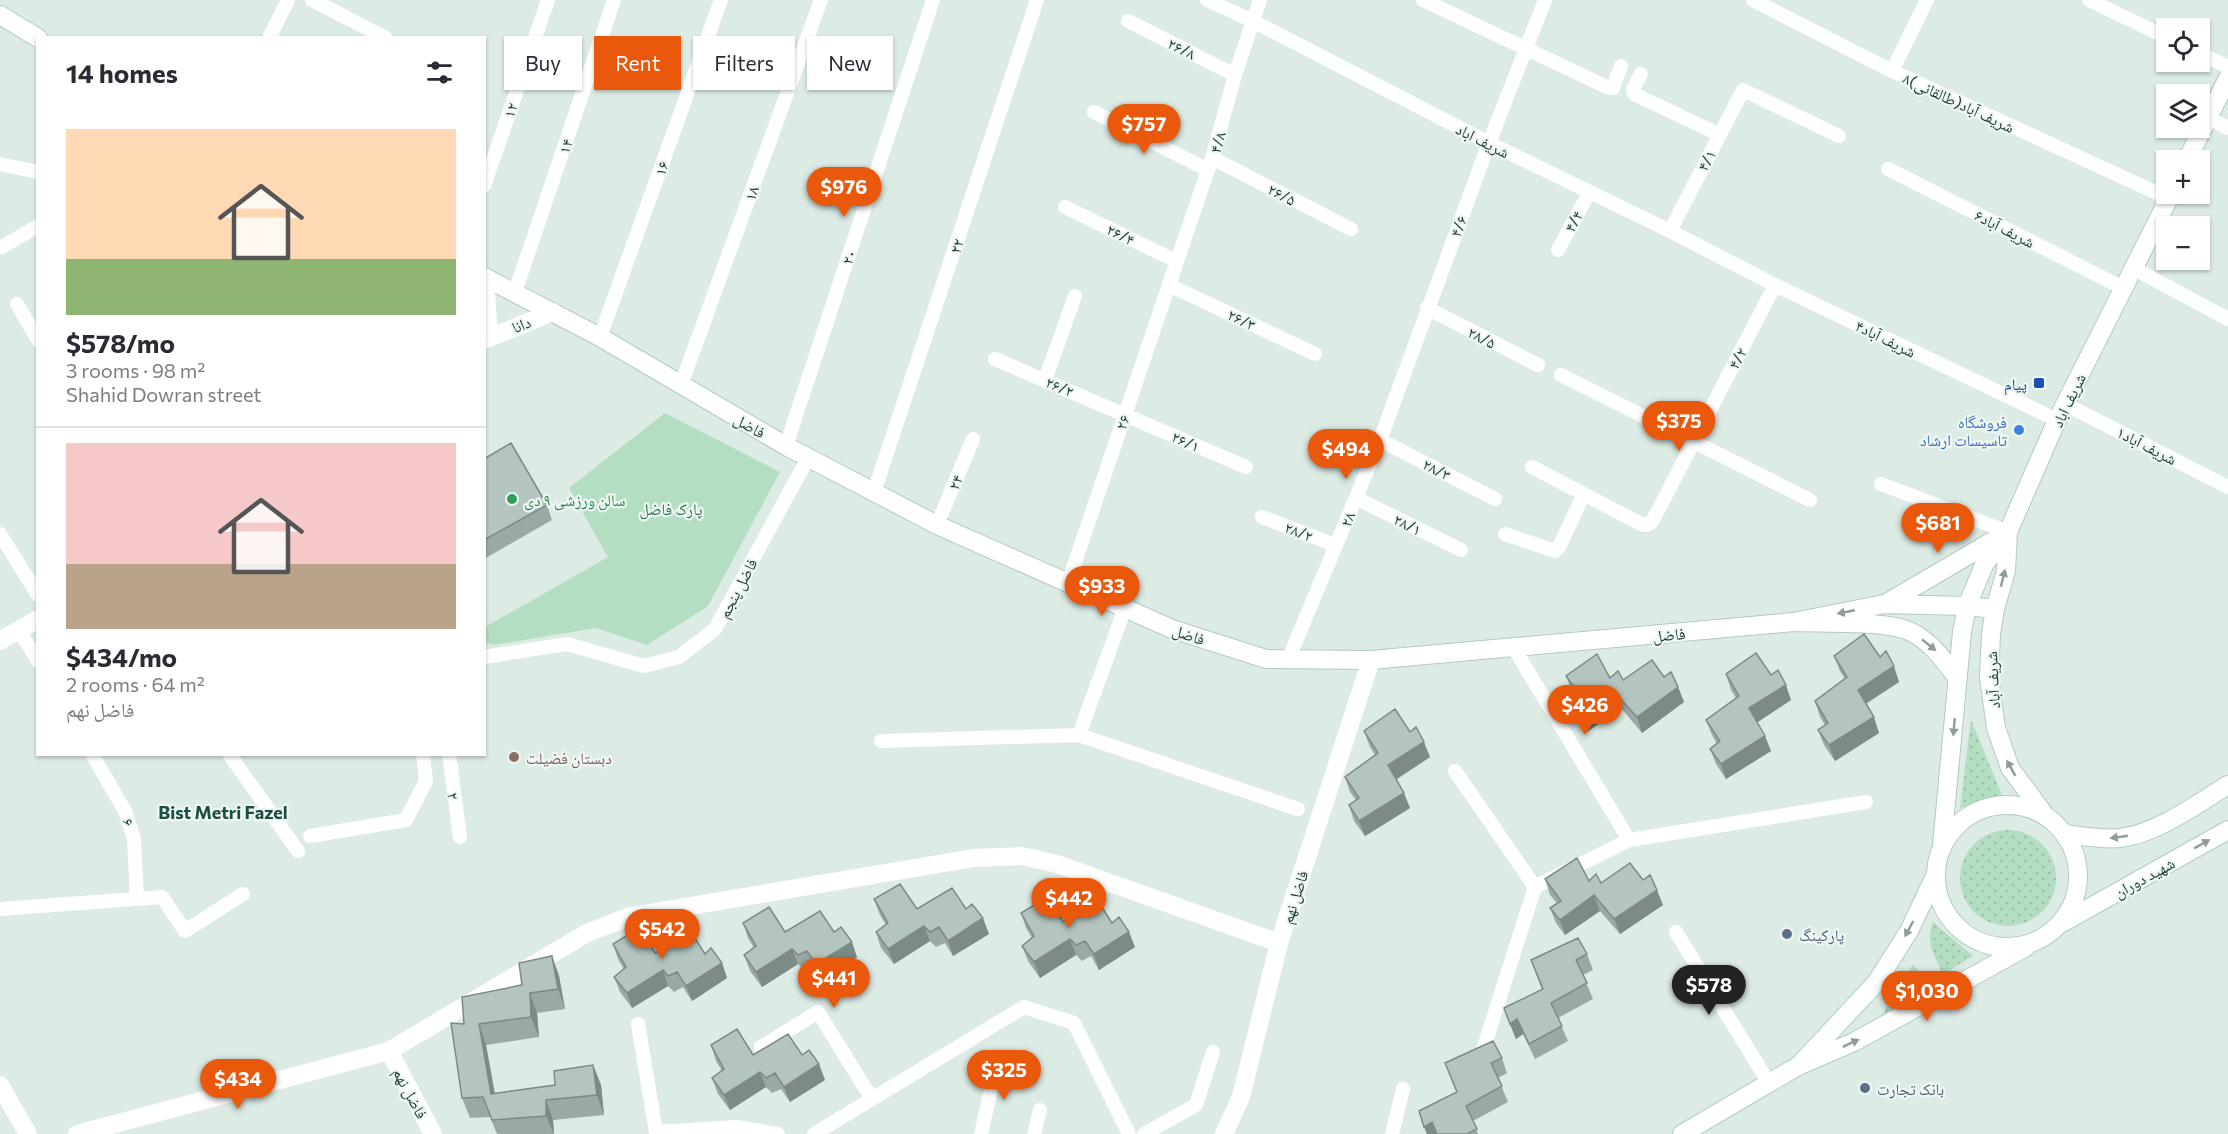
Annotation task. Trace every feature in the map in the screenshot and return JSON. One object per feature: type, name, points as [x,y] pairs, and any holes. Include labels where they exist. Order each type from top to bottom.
[{"type":"main road","points":[[0,15],[36,37]]},
{"type":"main road","points":[[2210,114],[2228,78]]},
{"type":"main road","name":"شریف اباد","points":[[1967,606],[1984,565],[2008,532],[2061,412],[2166,204]]},
{"type":"main road","name":"فاضل","points":[[486,278],[600,337],[786,446],[937,525],[1172,628],[1266,659],[1371,660],[1793,622]]},
{"type":"main road","name":"دانا","points":[[486,308],[487,338],[553,312]]},
{"type":"main road","points":[[1884,604],[1955,565],[2008,532]]},
{"type":"main road","name":"شریف آباد","points":[[2008,532],[2006,571],[1995,609],[1991,634],[1989,677],[1996,728],[2010,768],[2045,815]]},
{"type":"main road","points":[[1793,622],[1884,604],[1995,609]]},
{"type":"main road","name":"شریف آباد","points":[[1942,845],[1967,606]]},
{"type":"main road","points":[[0,641],[36,620]]},
{"type":"main road","points":[[1793,622],[1883,626],[1906,630],[1924,640],[1941,655],[1958,679]]},
{"type":"main road","name":"فاضل نهم","points":[[1225,1134],[1241,1097],[1279,943],[1371,660]]},
{"type":"main road","points":[[2065,834],[2105,839],[2123,838],[2140,833],[2172,818],[2228,785]]},
{"type":"main road","points":[[1682,1134],[1798,1066],[1854,1042],[2038,941],[2060,925],[2073,904],[2079,880],[2076,856],[2065,834],[2045,815],[2025,807],[2004,804],[1983,809],[1964,819],[1942,845],[1935,876],[1909,931],[1875,983],[1798,1066]]},
{"type":"main road","name":"شهید دوران","points":[[2060,925],[2228,830]]},
{"type":"main road","points":[[77,1134],[389,1051],[587,933],[631,916],[974,858],[1022,856],[1057,864],[1279,943]]},
{"type":"main road","points":[[1935,876],[1939,900],[1951,921],[1969,936],[1991,946],[2015,947],[2038,941]]},
{"type":"main road","name":"فاضل نهم","points":[[389,1051],[433,1134]]},
{"type":"main road","points":[[0,1085],[28,1134]]},
{"type":"street","points":[[270,36],[288,0]]},
{"type":"street","points":[[312,0],[382,36]]},
{"type":"street","name":"۱۲","points":[[486,180],[548,0]]},
{"type":"street","name":"۱۴","points":[[515,292],[614,0]]},
{"type":"street","name":"۱۶","points":[[600,337],[721,0]]},
{"type":"street","name":"۱۸","points":[[681,385],[821,0]]},
{"type":"street","name":"۲۰","points":[[786,446],[933,0]]},
{"type":"street","name":"۲۲","points":[[874,492],[1037,0]]},
{"type":"street","name":"شریف اباد","points":[[1207,0],[1253,21],[1489,143],[1715,255]]},
{"type":"street","name":"۴/۸","points":[[1176,261],[1210,164],[1235,75],[1260,0]]},
{"type":"street","points":[[1423,0],[1606,87],[1613,88],[1621,66]]},
{"type":"street","name":"۴/۶","points":[[1427,308],[1545,0]]},
{"type":"street","name":"۸شریف آباد(طالقانی)","points":[[1753,0],[1892,71],[2156,190]]},
{"type":"street","points":[[1892,71],[1927,0]]},
{"type":"street","points":[[2089,0],[2156,32]]},
{"type":"street","name":"۲۶/۸","points":[[1128,21],[1235,75]]},
{"type":"street","points":[[2210,58],[2228,67]]},
{"type":"street","points":[[1641,74],[1633,89],[1634,94],[1720,135]]},
{"type":"street","name":"۴/۱","points":[[1670,231],[1743,90],[1839,136]]},
{"type":"street","name":"۲۶/۵","points":[[1094,112],[1351,229]]},
{"type":"street","points":[[2210,119],[2228,128]]},
{"type":"street","points":[[0,164],[36,172]]},
{"type":"street","name":"شریف آباد۶","points":[[1888,169],[2123,288]]},
{"type":"street","name":"۴/۴","points":[[1558,250],[1589,193]]},
{"type":"street","name":"۲۶/۴","points":[[1065,207],[1176,261]]},
{"type":"street","points":[[0,248],[36,227]]},
{"type":"street","name":"۴شریف آباد","points":[[1715,255],[1775,285],[2061,412]]},
{"type":"street","name":"۲۶","points":[[1068,583],[1176,261]]},
{"type":"street","points":[[2133,267],[2228,319]]},
{"type":"street","name":"۲۶/۳","points":[[1169,285],[1315,354]]},
{"type":"street","name":"۴/۲","points":[[1584,494],[1641,524],[1647,525],[1652,522],[1692,441],[1775,285]]},
{"type":"street","points":[[1046,380],[1075,296]]},
{"type":"street","points":[[17,304],[36,337]]},
{"type":"street","name":"۲۸/۵","points":[[1427,308],[1538,365]]},
{"type":"street","name":"۲۸","points":[[1288,660],[1380,440],[1427,308]]},
{"type":"street","name":"۲۶/۲","points":[[995,358],[1125,414]]},
{"type":"street","points":[[1561,375],[1810,500]]},
{"type":"street","name":"شریف آباد۱","points":[[2061,412],[2228,487]]},
{"type":"street","name":"۲۶/۱","points":[[1125,414],[1246,467]]},
{"type":"street","name":"۲۴","points":[[937,525],[973,439]]},
{"type":"street","name":"۲۸/۳","points":[[1380,440],[1495,499]]},
{"type":"street","name":"فاضل پنجم","points":[[486,657],[567,644],[644,666],[679,657],[715,628],[808,458]]},
{"type":"street","points":[[1505,534],[1555,551],[1584,494],[1532,467]]},
{"type":"street","points":[[1881,484],[2008,532]]},
{"type":"street","name":"۲۸/۱","points":[[1356,498],[1461,550]]},
{"type":"street","name":"۲۸/۲","points":[[1262,517],[1335,545]]},
{"type":"street","points":[[0,534],[36,592]]},
{"type":"street","points":[[1079,735],[1125,608]]},
{"type":"street","points":[[19,630],[36,658]]},
{"type":"street","points":[[1514,648],[1629,840]]},
{"type":"street","points":[[880,741],[1079,735],[1298,809]]},
{"type":"street","name":"۶","points":[[93,756],[125,811],[134,839],[137,899]]},
{"type":"street","points":[[230,756],[298,852]]},
{"type":"street","points":[[310,836],[406,820],[426,781],[423,756]]},
{"type":"street","name":"۲","points":[[449,756],[460,837]]},
{"type":"street","points":[[1455,771],[1535,887]]},
{"type":"street","points":[[1484,1047],[1535,887],[1629,840],[1866,802]]},
{"type":"street","points":[[0,909],[162,897],[185,931],[243,894]]},
{"type":"street","points":[[1676,932],[1769,1083]]},
{"type":"street","points":[[814,1134],[1024,1007],[1074,1023],[1129,1134]]},
{"type":"street","points":[[761,1047],[818,1012],[872,1099]]},
{"type":"street","points":[[638,1024],[656,1132],[737,1127],[778,1134]]},
{"type":"street","points":[[1144,1134],[1196,1106],[1213,1052]]},
{"type":"street","points":[[981,1134],[997,1062]]},
{"type":"street","points":[[1392,1134],[1403,1089]]},
{"type":"street","points":[[1034,1134],[1040,1110]]},
{"type":"green space","name":"پارک فاضل","points":[[665,413],[780,472],[708,606],[647,645],[596,628],[494,645],[486,642],[486,626],[608,557],[569,488]]},
{"type":"green space","points":[[1971,720],[2002,795],[1960,808]]},
{"type":"green space","points":[[1999,830],[2017,830],[2035,838],[2048,851],[2056,869],[2053,897],[2035,918],[2017,926],[1999,926],[1981,918],[1968,905],[1960,887],[1960,869],[1968,851],[1981,838]]},
{"type":"green space","points":[[1933,922],[1973,956],[1943,974],[1930,943]]},
{"type":"green space","points":[[1913,964],[1929,986],[1881,1016]]},
{"type":"building","name":"سالن ورزشی ۹ دی","points":[[511,443],[547,505],[486,539],[486,458]]},
{"type":"building","points":[[1864,634],[1880,657],[1886,651],[1894,666],[1858,690],[1874,717],[1829,745],[1818,730],[1828,723],[1815,701],[1847,677],[1834,656]]},
{"type":"building","points":[[1756,653],[1771,675],[1778,670],[1786,685],[1749,708],[1765,736],[1721,764],[1710,749],[1720,741],[1706,720],[1739,696],[1726,674]]},
{"type":"building","points":[[1597,654],[1610,678],[1618,671],[1623,680],[1652,660],[1664,677],[1671,672],[1678,687],[1637,717],[1615,693],[1581,717],[1572,705],[1582,698],[1566,676]]},
{"type":"building","points":[[1395,709],[1410,732],[1416,727],[1424,742],[1388,765],[1404,793],[1359,821],[1349,805],[1359,798],[1345,777],[1378,753],[1364,731]]},
{"type":"building","points":[[1577,858],[1589,881],[1596,874],[1601,883],[1630,863],[1643,880],[1650,875],[1657,890],[1614,919],[1594,895],[1560,920],[1550,908],[1561,901],[1545,879]]},
{"type":"building","points":[[900,884],[917,909],[952,888],[966,909],[972,904],[983,918],[948,941],[939,927],[930,932],[924,926],[888,949],[876,932],[888,923],[874,899]]},
{"type":"building","points":[[1047,897],[1063,922],[1098,901],[1112,923],[1119,917],[1129,932],[1094,954],[1085,941],[1076,945],[1070,939],[1034,962],[1022,946],[1034,936],[1021,913]]},
{"type":"building","points":[[769,907],[785,932],[820,911],[834,932],[841,927],[852,942],[816,964],[807,951],[798,955],[792,949],[756,972],[744,955],[756,946],[743,923]]},
{"type":"building","points":[[639,928],[655,953],[691,932],[705,954],[711,948],[722,963],[686,986],[677,972],[668,976],[663,970],[627,993],[614,977],[626,967],[613,944]]},
{"type":"building","points":[[1578,938],[1587,954],[1576,960],[1587,983],[1551,1003],[1562,1026],[1529,1044],[1517,1019],[1510,1024],[1504,1008],[1543,989],[1531,960]]},
{"type":"building","points":[[552,956],[558,989],[530,993],[531,1017],[479,1024],[491,1094],[555,1085],[554,1071],[593,1065],[597,1095],[546,1100],[546,1116],[492,1120],[483,1097],[462,1098],[451,1023],[464,1024],[462,997],[522,985],[519,963]]},
{"type":"building","points":[[737,1029],[753,1055],[788,1034],[802,1055],[809,1050],[819,1064],[784,1087],[775,1073],[766,1078],[760,1072],[724,1095],[712,1078],[724,1069],[711,1045]]},
{"type":"building","points":[[1493,1041],[1502,1058],[1491,1063],[1502,1086],[1466,1106],[1477,1129],[1467,1134],[1437,1134],[1432,1122],[1424,1127],[1419,1111],[1457,1092],[1445,1063]]},
{"type":"place","name":"پیام","points":[[2039,383]]},
{"type":"place","name":"فروشگاه تاسیسات ارشاد","points":[[2019,430]]},
{"type":"place","name":"سالن ورزشی ۹ دی","points":[[512,499]]},
{"type":"place","name":"دبستان فضیلت","points":[[514,757]]},
{"type":"place","name":"پارکینگ","points":[[1787,934]]},
{"type":"place","name":"بانک تجارت","points":[[1865,1088]]},
{"type":"district","name":"Bist Metri Fazel","points":[[223,812]]}]
